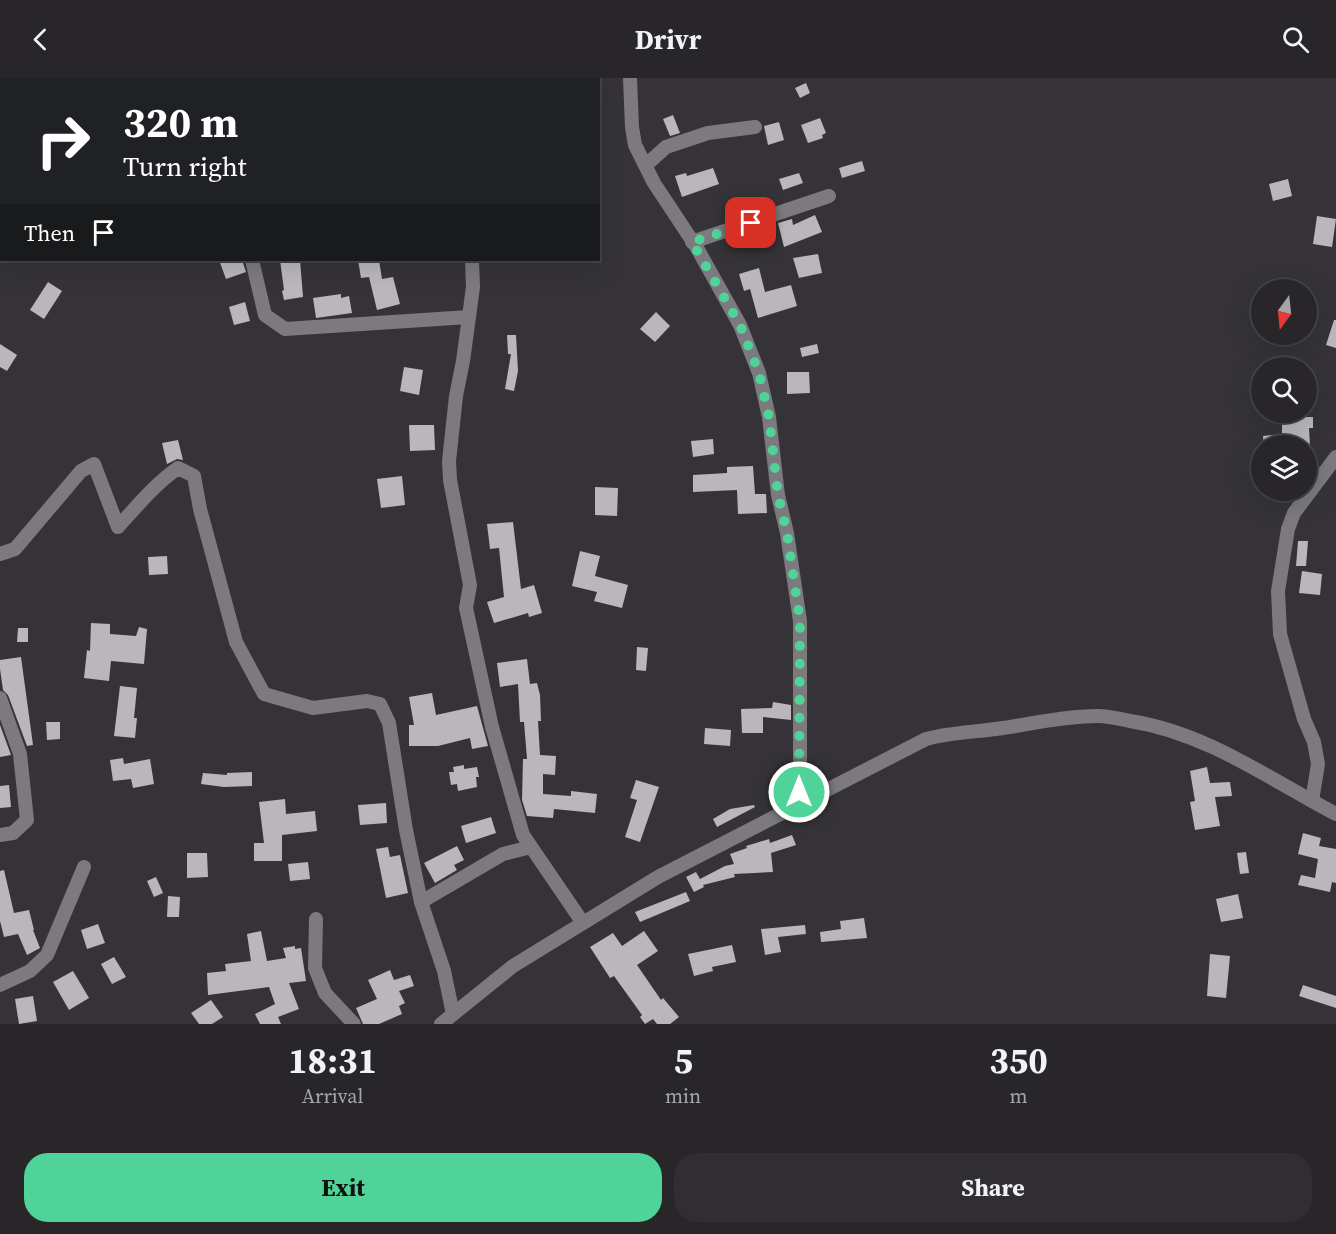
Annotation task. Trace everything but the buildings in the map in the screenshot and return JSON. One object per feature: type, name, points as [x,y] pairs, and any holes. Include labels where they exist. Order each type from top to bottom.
[{"type":"street","points":[[630,78],[635,146],[654,183],[692,242],[740,325],[759,373],[769,417],[778,495],[787,533],[800,621],[800,804]]},
{"type":"street","points":[[646,165],[666,147],[708,134],[755,128]]},
{"type":"street","points":[[692,242],[829,196]]},
{"type":"street","points":[[252,261],[265,315],[285,329],[469,317]]},
{"type":"street","points":[[472,261],[473,287],[456,396],[449,461],[450,480],[470,585],[466,608],[490,716],[523,835],[583,923]]},
{"type":"street","points":[[1312,801],[1318,764],[1314,742],[1304,719],[1280,634],[1278,591],[1288,529],[1294,513],[1336,457]]},
{"type":"street","points":[[0,554],[15,549],[81,471],[94,464],[118,527],[150,491],[169,474],[178,468],[194,476],[200,509],[236,642],[264,694],[312,708],[367,701],[380,704],[389,723],[406,830],[421,902],[444,971],[453,1014]]},
{"type":"street","points":[[0,698],[20,753],[27,820],[14,833],[0,835]]},
{"type":"street","points":[[441,1024],[513,966],[658,877],[926,739],[1056,719],[1100,716],[1147,724],[1181,733],[1253,766],[1336,814]]},
{"type":"street","points":[[421,902],[503,854],[531,847]]},
{"type":"street","points":[[0,985],[30,971],[46,955],[84,867]]},
{"type":"street","points":[[316,919],[315,968],[325,993],[354,1024]]},
{"type":"route","points":[[751,223],[692,242],[740,325],[759,373],[769,417],[778,495],[787,533],[800,621],[799,792]]}]
